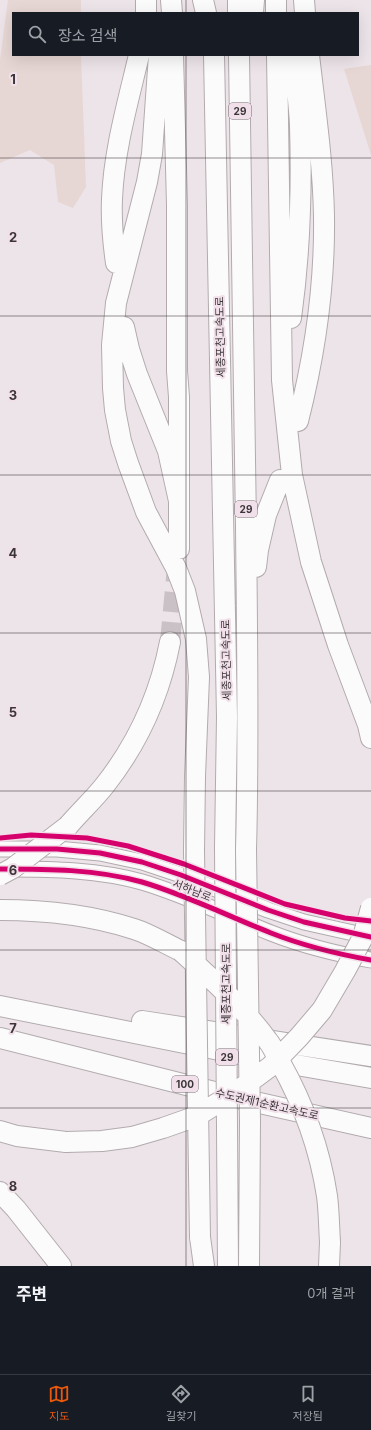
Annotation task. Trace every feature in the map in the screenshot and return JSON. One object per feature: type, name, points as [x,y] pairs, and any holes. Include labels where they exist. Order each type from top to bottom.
[{"type":"highway","points":[[146,0],[146,12]]},
{"type":"highway","points":[[158,0],[158,12]]},
{"type":"highway","points":[[171,0],[172,12]]},
{"type":"highway","points":[[203,0],[206,12]]},
{"type":"highway","points":[[213,0],[213,12]]},
{"type":"highway","points":[[238,0],[238,12]]},
{"type":"highway","points":[[253,12],[254,0]]},
{"type":"highway","points":[[276,0],[276,12]]},
{"type":"highway","points":[[293,0],[294,12]]},
{"type":"highway","points":[[304,0],[305,12]]},
{"type":"highway","points":[[116,263],[113,238],[112,199],[122,126],[139,56]]},
{"type":"highway","points":[[159,56],[152,154],[147,182],[116,303],[112,345],[112,388],[121,441],[128,463],[146,512],[176,568],[185,591],[196,639],[199,677],[194,851],[200,1237],[204,1266]]},
{"type":"highway","points":[[173,56],[177,205],[179,549]]},
{"type":"highway","name":"세종포천고속도로","points":[[214,56],[227,717],[225,848],[228,1266]]},
{"type":"highway","name":"세종포천고속도로","points":[[239,56],[244,286],[247,628],[248,793],[246,850],[250,1121],[249,1266]]},
{"type":"highway","points":[[244,286],[250,151],[252,56]]},
{"type":"highway","points":[[277,56],[282,380],[292,476],[311,562],[338,645],[368,725],[371,738]]},
{"type":"highway","points":[[282,380],[295,287],[300,236],[300,123],[294,56]]},
{"type":"highway","points":[[298,421],[313,358],[318,322],[324,248],[322,185],[309,56]]},
{"type":"highway","points":[[124,327],[133,361],[168,451],[179,501]]},
{"type":"highway","points":[[247,628],[258,550],[266,515],[280,480]]},
{"type":"highway","points":[[0,875],[14,868],[68,826],[105,785],[134,741],[153,702],[166,666],[170,642]]},
{"type":"highway","points":[[0,1131],[17,1136],[66,1142],[102,1141],[132,1137],[197,1116],[240,1089],[271,1066],[322,1010],[363,937],[371,908]]},
{"type":"highway","points":[[0,910],[29,910],[85,916],[135,929],[181,952],[210,976],[246,1014],[269,1041],[289,1077],[304,1111],[318,1155],[327,1196],[330,1242],[329,1266]]},
{"type":"highway","points":[[0,1000],[371,1056]]},
{"type":"highway","points":[[0,1006],[285,1063],[371,1078]]},
{"type":"highway","name":"수도권제1순환고속도로","points":[[0,1038],[246,1100],[371,1128]]},
{"type":"highway","points":[[0,1192],[16,1209],[61,1266]]},
{"type":"main road","name":"서하남로","points":[[0,849],[57,848],[100,853],[142,862],[181,875],[268,910],[304,922],[371,937]]},
{"type":"main road","name":"서하남로","points":[[0,869],[78,871],[110,875],[142,882],[179,895],[272,934],[344,955],[371,960]]},
{"type":"shaded area","points":[[8,0],[81,0],[81,12],[12,12],[12,56],[81,56],[86,187],[73,208],[58,202],[54,165],[30,150],[0,163],[0,59]]},
{"type":"shaded area","points":[[371,65],[371,155],[344,69]]},
{"type":"tunnel","points":[[170,642],[177,567]]},
{"type":"cycle path","points":[[0,838],[31,835],[87,838],[128,846],[184,864],[285,904],[345,918],[371,921]]},
{"type":"cycle path","points":[[0,849],[57,849],[100,853],[142,862],[181,875],[268,910],[304,922],[371,937]]},
{"type":"cycle path","points":[[0,869],[36,869],[89,872],[107,874],[142,882],[175,893],[296,942],[371,960]]}]
